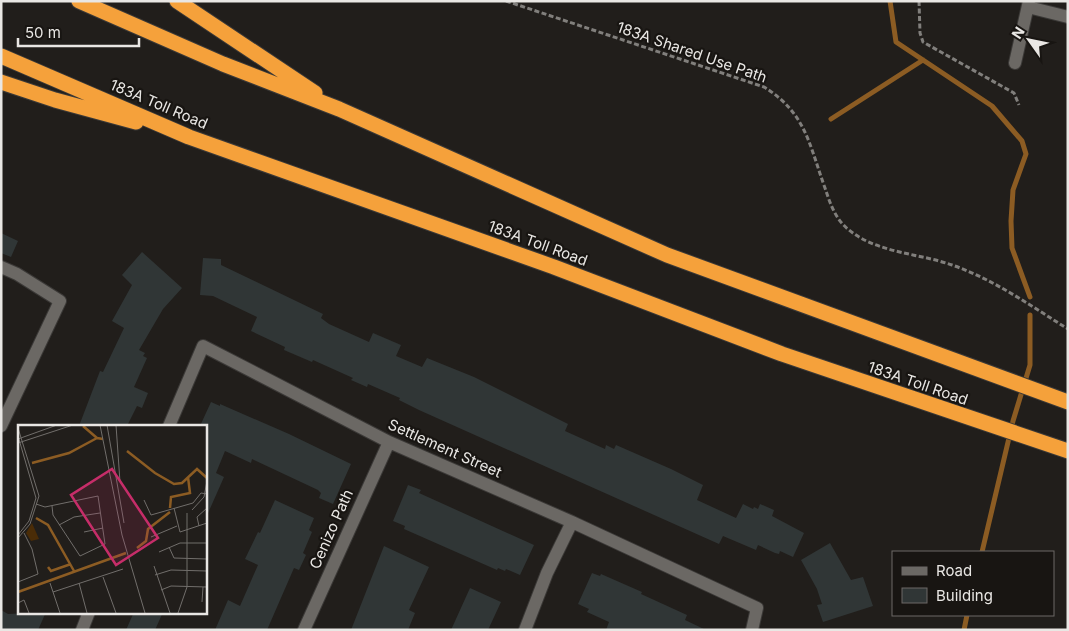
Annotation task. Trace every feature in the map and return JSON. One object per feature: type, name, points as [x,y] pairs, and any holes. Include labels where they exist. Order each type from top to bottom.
[{"type":"highway","points":[[79,1],[223,64],[339,109],[667,255],[1068,402]]},
{"type":"highway","points":[[178,1],[339,109]]},
{"type":"highway","name":"183A Toll Road","points":[[1,56],[189,137],[544,263],[782,354],[958,416],[1068,451]]},
{"type":"highway","points":[[1,82],[55,100],[189,137]]},
{"type":"street","points":[[1014,63],[1029,4],[1068,17]]},
{"type":"street","points":[[1,267],[17,274],[60,301],[1,426]]},
{"type":"street","name":"Settlement Street","points":[[169,425],[203,346],[389,442],[572,522],[757,608],[752,630]]},
{"type":"street","name":"Cenizo Path","points":[[304,630],[389,442]]},
{"type":"street","points":[[524,630],[547,573],[572,522]]},
{"type":"street","points":[[82,630],[88,614]]},
{"type":"path","name":"183A Shared Use Path","points":[[506,1],[764,87],[780,97],[794,111],[804,127],[832,207],[838,220],[848,229],[859,237],[879,246],[952,265],[982,277],[1068,329]]},
{"type":"path","points":[[919,1],[920,33],[923,42],[1014,93],[1019,105]]},
{"type":"building","points":[[1,233],[18,241],[11,257],[1,253]]},
{"type":"building","points":[[142,252],[182,288],[163,309],[139,350],[145,353],[143,356],[147,358],[134,387],[148,393],[142,408],[137,406],[128,425],[79,425],[100,371],[103,372],[124,328],[112,321],[132,285],[122,275]]},
{"type":"building","points":[[203,258],[221,259],[221,265],[323,314],[321,318],[329,324],[369,342],[373,333],[401,345],[396,356],[422,367],[427,358],[474,377],[568,424],[565,431],[605,449],[606,445],[614,449],[616,445],[671,469],[703,485],[697,500],[736,518],[743,504],[753,509],[754,507],[758,509],[760,504],[774,510],[772,516],[804,533],[793,557],[780,551],[779,554],[775,553],[758,545],[756,550],[723,536],[719,544],[419,410],[399,400],[400,398],[368,384],[367,387],[351,380],[353,378],[313,360],[312,362],[284,350],[285,347],[251,331],[257,317],[213,296],[200,295]]},
{"type":"building","points":[[211,402],[220,406],[220,404],[351,464],[333,504],[319,498],[321,493],[318,490],[252,459],[251,463],[225,451],[216,473],[224,477],[206,518],[206,425],[200,425]]},
{"type":"building","points":[[408,485],[421,490],[419,493],[534,545],[520,575],[506,569],[505,571],[498,568],[497,570],[404,529],[405,526],[393,521]]},
{"type":"building","points":[[275,500],[314,518],[309,530],[312,532],[303,553],[306,555],[299,570],[294,568],[267,630],[215,630],[228,600],[240,606],[258,565],[245,559],[258,532],[260,533]]},
{"type":"building","points":[[830,543],[851,580],[863,577],[873,606],[823,622],[817,605],[822,604],[817,589],[801,560]]},
{"type":"building","points":[[384,546],[429,567],[409,610],[415,613],[408,630],[351,630]]},
{"type":"building","points":[[592,573],[600,576],[601,574],[642,592],[641,594],[687,615],[685,620],[706,630],[606,630],[609,622],[587,612],[589,609],[578,604]]},
{"type":"building","points":[[470,588],[501,602],[488,630],[451,630]]},
{"type":"building","points":[[1,610],[8,614],[45,614],[38,630],[1,630]]},
{"type":"building","points":[[133,614],[162,614],[155,630],[126,630]]},
{"type":"waterway","points":[[890,1],[896,42],[992,106],[1022,141],[1026,154],[1013,190],[1012,248],[1030,297]]},
{"type":"waterway","points":[[831,119],[923,60]]},
{"type":"waterway","points":[[982,551],[1013,421],[1030,365],[1030,315]]},
{"type":"waterway","points":[[964,630],[967,616]]}]
